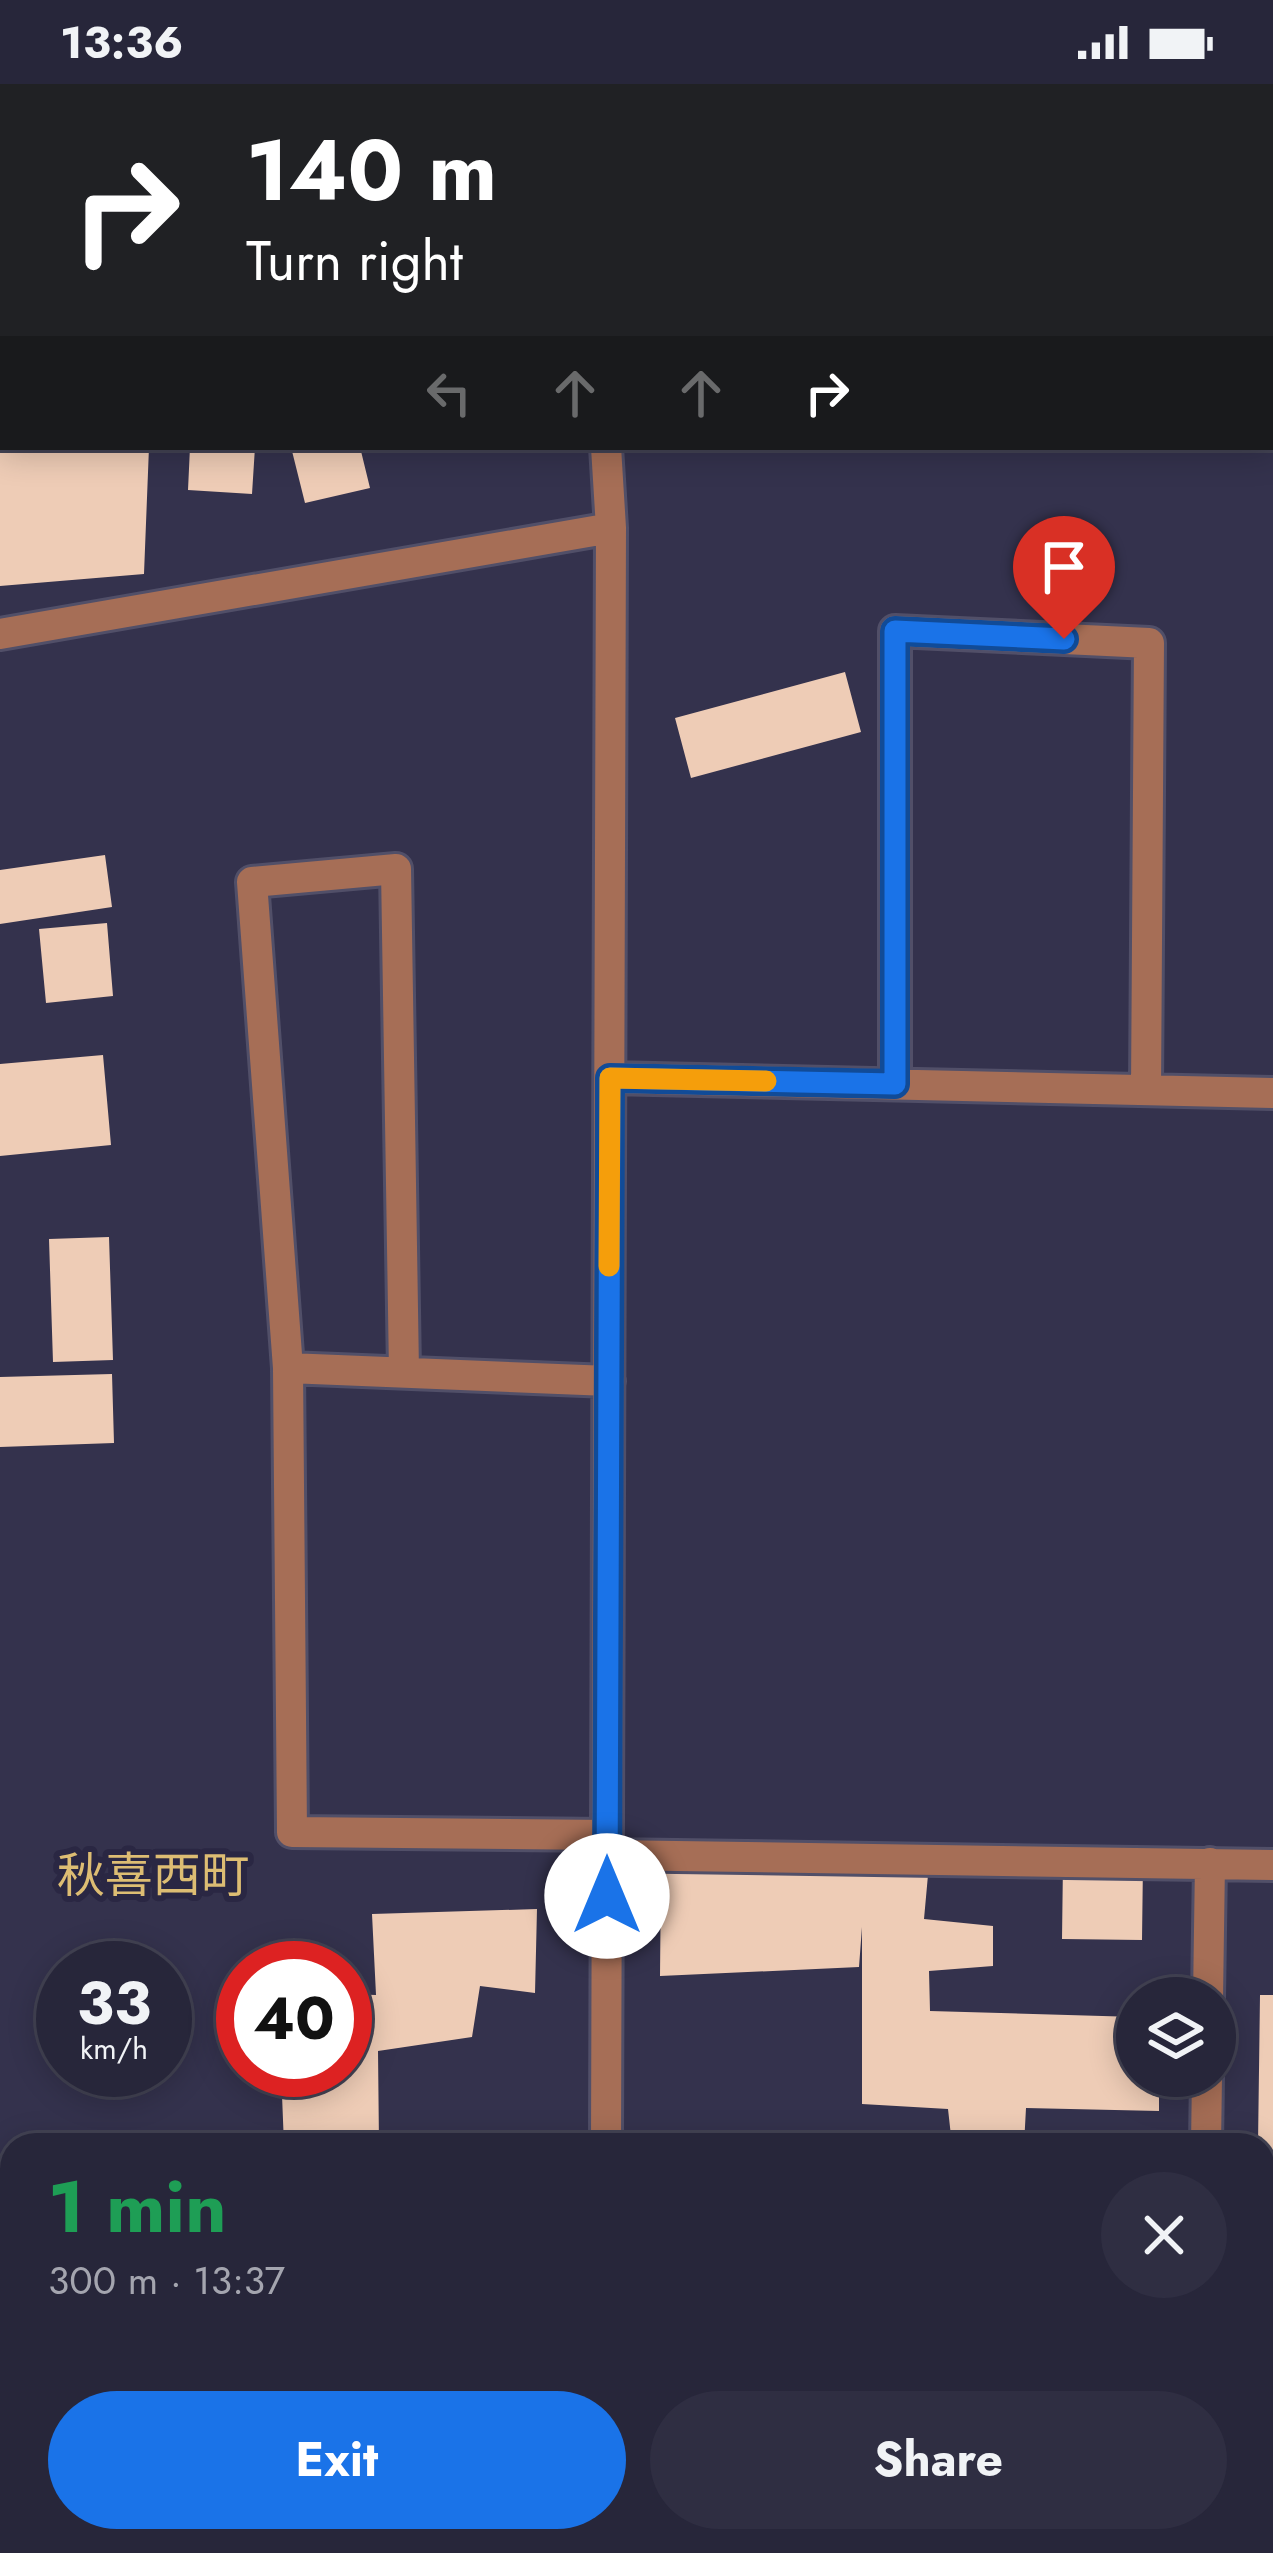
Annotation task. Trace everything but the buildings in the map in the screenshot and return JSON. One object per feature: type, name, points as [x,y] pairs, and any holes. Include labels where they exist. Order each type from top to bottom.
[{"type":"street","points":[[606,450],[611,528],[606,2133]]},
{"type":"street","points":[[0,634],[611,528]]},
{"type":"street","points":[[895,1084],[895,631],[1149,643],[1146,1090]]},
{"type":"street","points":[[404,1372],[396,869],[252,882],[288,1368],[292,1832],[1273,1864]]},
{"type":"street","points":[[610,1078],[1273,1093]]},
{"type":"street","points":[[288,1368],[609,1381]]},
{"type":"street","points":[[1208,1977],[1210,1863]]},
{"type":"street","points":[[1207,2133],[1208,2097]]},
{"type":"slow traffic","points":[[609,1266],[610,1078],[766,1081]]},
{"type":"district","name":"秋喜西町","points":[[153,1875]]},
{"type":"route","points":[[607,1896],[610,1078],[895,1084],[895,631],[1064,639]]}]
